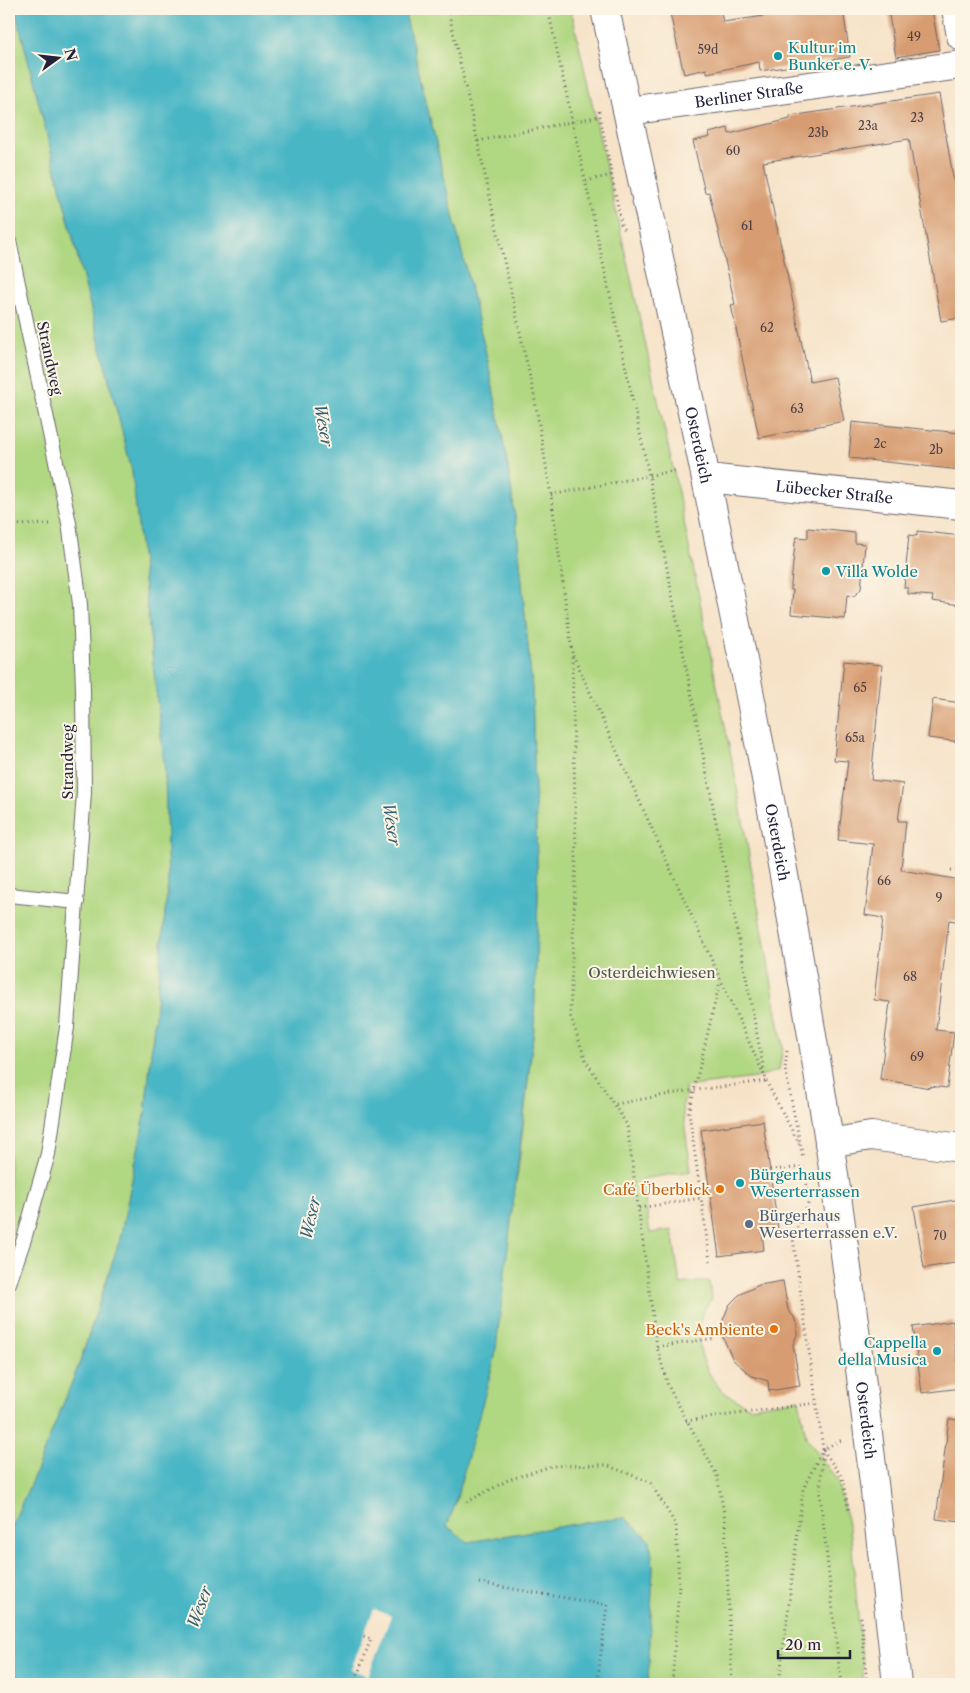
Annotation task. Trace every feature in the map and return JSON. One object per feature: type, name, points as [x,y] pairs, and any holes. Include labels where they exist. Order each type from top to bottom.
[{"type":"main road","name":"Osterdeich","points":[[606,9],[706,471],[764,769],[829,1142],[869,1428],[897,1684]]},
{"type":"main road","points":[[956,9],[961,36]]},
{"type":"main road","name":"Berliner Straße","points":[[628,111],[961,64]]},
{"type":"main road","name":"Lübecker Straße","points":[[706,471],[961,505]]},
{"type":"main road","points":[[829,1142],[871,1136],[961,1148]]},
{"type":"lane","name":"Strandweg","points":[[9,240],[69,523],[80,604],[84,793],[67,1027],[48,1154],[24,1239],[9,1283]]},
{"type":"lane","points":[[9,895],[77,902]]},
{"type":"path","points":[[448,9],[534,394],[551,495],[572,652],[576,859],[570,1015],[586,1061],[616,1104],[627,1125],[657,1347],[668,1386],[717,1475],[725,1519],[732,1684]]},
{"type":"path","points":[[548,9],[649,476],[766,1081]]},
{"type":"path","points":[[478,141],[599,116]]},
{"type":"path","points":[[604,136],[622,227],[629,236]]},
{"type":"path","points":[[586,181],[612,175]]},
{"type":"path","points":[[551,495],[649,476],[706,471]]},
{"type":"path","points":[[9,525],[69,523]]},
{"type":"path","points":[[572,652],[766,1081],[801,1148]]},
{"type":"path","points":[[951,870],[961,871]]},
{"type":"path","points":[[710,1261],[689,1112],[692,1090],[721,980]]},
{"type":"path","points":[[787,1045],[785,1069],[805,1168],[809,1202],[793,1238],[823,1449],[820,1494],[841,1684]]},
{"type":"path","points":[[616,1104],[692,1090],[766,1081]]},
{"type":"path","points":[[770,1170],[805,1168]]},
{"type":"path","points":[[639,1208],[701,1198]]},
{"type":"path","points":[[657,1347],[716,1338]]},
{"type":"path","points":[[686,1421],[815,1403]]},
{"type":"path","points":[[779,1684],[803,1488],[823,1449],[869,1428]]},
{"type":"path","points":[[823,1449],[842,1476],[851,1519]]},
{"type":"path","points":[[467,1502],[508,1480],[552,1466],[606,1465],[650,1482],[676,1525],[679,1585],[672,1684]]},
{"type":"path","points":[[479,1583],[607,1605],[597,1684]]},
{"type":"path","points":[[861,1615],[867,1684]]},
{"type":"path","points":[[354,1684],[371,1639],[363,1636]]},
{"type":"green space","points":[[9,9],[15,9],[132,471],[165,772],[168,883],[145,1115],[120,1239],[80,1362],[37,1469],[9,1532]]},
{"type":"green space","name":"Osterdeichwiesen","points":[[404,9],[571,9],[675,477],[735,776],[783,1047],[779,1070],[755,1078],[685,1087],[686,1096],[682,1106],[691,1171],[642,1179],[650,1233],[672,1230],[680,1284],[709,1281],[712,1299],[705,1308],[701,1319],[699,1342],[705,1365],[710,1376],[720,1389],[750,1407],[799,1399],[806,1437],[837,1480],[851,1536],[864,1684],[648,1684],[653,1566],[650,1540],[625,1518],[581,1523],[468,1542],[447,1526],[457,1499],[518,1172],[534,1028],[538,896],[532,688],[517,531],[508,467],[488,362]]},
{"type":"water","name":"Weser","points":[[15,9],[404,9],[488,362],[508,467],[517,531],[532,688],[538,896],[534,1028],[495,1357],[454,1508],[447,1526],[468,1542],[581,1523],[625,1518],[650,1540],[653,1566],[648,1684],[9,1684],[9,1532],[37,1469],[80,1362],[120,1239],[145,1115],[168,883],[165,772],[132,471]]},
{"type":"pier","points":[[374,1609],[391,1616],[368,1676],[350,1669]]},
{"type":"building","points":[[669,9],[720,9],[723,22],[812,9],[843,9],[850,57],[760,71],[759,62],[707,73],[707,69],[684,74]]},
{"type":"building","points":[[888,9],[932,9],[939,50],[896,57]]},
{"type":"building","points":[[939,94],[961,224],[961,318],[941,321],[909,139],[763,162],[810,382],[835,377],[844,421],[759,438],[731,305],[735,304],[709,192],[705,193],[693,141],[710,137],[709,133],[728,128],[729,134],[790,119],[790,116]]},
{"type":"building","points":[[852,422],[961,433],[961,470],[849,458]]},
{"type":"building","name":"Villa Wolde","points":[[808,528],[855,533],[855,543],[865,544],[861,589],[854,596],[847,595],[845,619],[791,614],[793,590],[791,590],[791,584],[795,543],[797,537],[808,538]]},
{"type":"building","points":[[917,531],[961,536],[961,605],[932,601],[933,596],[908,594],[908,588],[904,588],[909,535],[917,536]]},
{"type":"building","points":[[844,661],[882,665],[871,780],[903,784],[898,821],[906,821],[901,870],[961,880],[961,922],[949,920],[936,1030],[954,1032],[947,1088],[930,1086],[930,1088],[880,1079],[890,1002],[874,1000],[883,918],[865,915],[873,844],[838,840],[848,761],[834,760]]},
{"type":"building","points":[[933,699],[961,703],[961,742],[928,738]]},
{"type":"building","name":"Bürgerhaus Weserterrassen","points":[[763,1121],[778,1229],[762,1232],[764,1250],[719,1256],[701,1130]]},
{"type":"building","points":[[961,1199],[961,1262],[924,1268],[914,1207]]},
{"type":"building","points":[[783,1281],[788,1310],[794,1317],[797,1326],[797,1335],[793,1344],[800,1386],[769,1391],[768,1381],[752,1376],[733,1360],[722,1335],[723,1320],[729,1305],[739,1295],[759,1285]]},
{"type":"building","name":"Cappella della Musica","points":[[953,1321],[961,1388],[922,1393],[913,1327]]},
{"type":"building","points":[[949,1419],[961,1420],[961,1522],[936,1519]]},
{"type":"place","name":"Kultur im Bunker e. V.","points":[[778,56]]},
{"type":"place","name":"Villa Wolde","points":[[826,571]]},
{"type":"place","name":"Bürgerhaus Weserterrassen","points":[[740,1183]]},
{"type":"place","name":"Café Überblick","points":[[720,1189]]},
{"type":"place","name":"Bürgerhaus Weserterrassen e.V.","points":[[749,1224]]},
{"type":"place","name":"Beck's Ambiente","points":[[774,1329]]},
{"type":"place","name":"Cappella della Musica","points":[[937,1351]]}]
